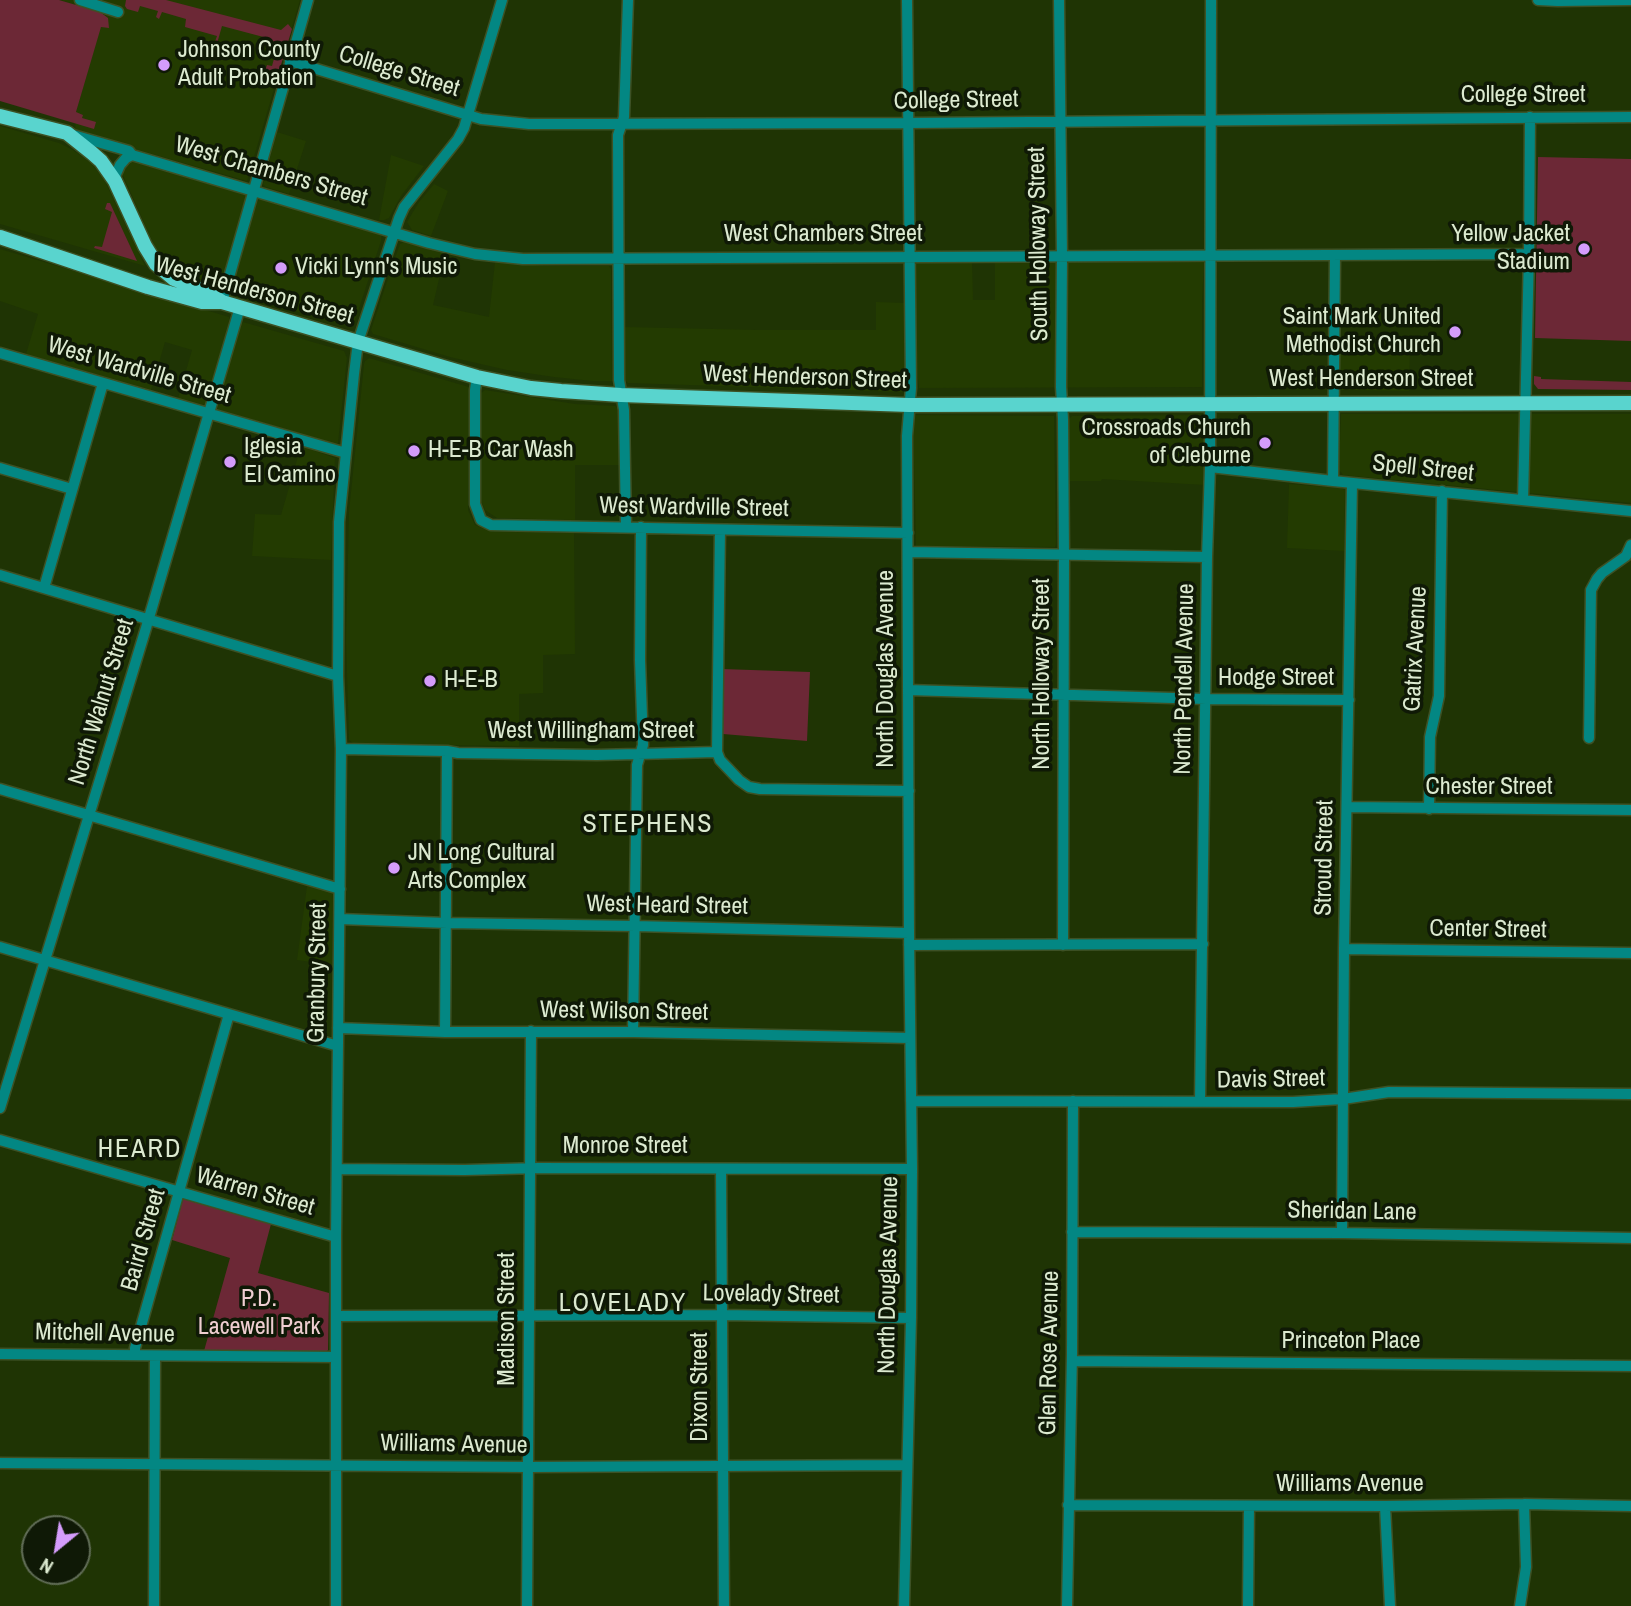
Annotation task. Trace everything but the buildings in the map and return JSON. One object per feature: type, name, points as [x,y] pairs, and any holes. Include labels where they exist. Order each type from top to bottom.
[{"type":"main road","name":"West Chambers Street","points":[[0,116],[67,134],[92,153],[115,181],[156,264],[174,279],[204,291],[222,302]]},
{"type":"main road","name":"West Henderson Street","points":[[0,237],[148,287],[202,302],[222,302],[477,377],[531,388],[621,396],[909,405],[1631,403]]},
{"type":"street","points":[[80,0],[118,12]]},
{"type":"street","points":[[222,302],[308,0]]},
{"type":"street","name":"Granbury Street","points":[[336,1606],[336,1237],[341,749],[338,676],[340,522],[346,453],[358,342],[394,232],[404,207],[458,139],[468,115],[502,0]]},
{"type":"street","points":[[626,527],[624,410],[619,380],[618,135],[624,117],[628,0]]},
{"type":"street","name":"North Douglas Avenue","points":[[904,1606],[912,1169],[907,428],[911,388],[907,0]]},
{"type":"street","name":"South Holloway Street","points":[[1059,0],[1062,403]]},
{"type":"street","name":"North Pendell Avenue","points":[[1200,1102],[1211,403],[1211,0]]},
{"type":"street","points":[[1538,0],[1631,0]]},
{"type":"street","name":"College Street","points":[[290,61],[468,115],[529,124],[1631,117]]},
{"type":"street","points":[[1523,500],[1530,117]]},
{"type":"street","name":"West Chambers Street","points":[[67,134],[394,232],[475,254],[523,260],[1529,254]]},
{"type":"street","points":[[115,181],[120,165],[132,155]]},
{"type":"street","points":[[1333,481],[1335,256]]},
{"type":"street","name":"North Walnut Street","points":[[0,1108],[90,816],[240,307]]},
{"type":"street","name":"West Wardville Street","points":[[0,353],[346,453]]},
{"type":"street","name":"West Wardville Street","points":[[477,377],[475,504],[481,520],[491,525],[908,533]]},
{"type":"street","points":[[44,588],[103,383]]},
{"type":"street","name":"North Holloway Street","points":[[1062,403],[1063,945]]},
{"type":"street","name":"Spell Street","points":[[1210,467],[1631,511]]},
{"type":"street","points":[[0,468],[72,489]]},
{"type":"street","name":"Stroud Street","points":[[1342,1233],[1352,483]]},
{"type":"street","name":"Gatrix Avenue","points":[[1429,809],[1430,737],[1439,696],[1442,491]]},
{"type":"street","points":[[633,1032],[637,765],[643,746],[641,527]]},
{"type":"street","points":[[717,752],[720,530]]},
{"type":"street","points":[[1589,738],[1591,590],[1597,579],[1626,556],[1631,545]]},
{"type":"street","points":[[908,552],[1207,557]]},
{"type":"street","points":[[0,575],[338,676]]},
{"type":"street","name":"Hodge Street","points":[[908,690],[1206,699],[1349,700]]},
{"type":"street","name":"West Willingham Street","points":[[341,749],[471,754],[717,752],[720,760],[739,780],[760,789],[909,791]]},
{"type":"street","points":[[445,1032],[447,751]]},
{"type":"street","points":[[0,789],[340,889]]},
{"type":"street","name":"Chester Street","points":[[1347,807],[1631,810]]},
{"type":"street","name":"West Heard Street","points":[[340,919],[635,926],[1063,945],[1203,944]]},
{"type":"street","points":[[0,947],[338,1045]]},
{"type":"street","name":"Center Street","points":[[1345,949],[1631,953]]},
{"type":"street","name":"Baird Street","points":[[135,1355],[229,1014]]},
{"type":"street","name":"West Wilson Street","points":[[338,1028],[445,1032],[633,1032],[910,1038]]},
{"type":"street","name":"Madison Street","points":[[527,1606],[531,1031]]},
{"type":"street","name":"Davis Street","points":[[911,1101],[1293,1102],[1343,1099],[1389,1092],[1631,1094]]},
{"type":"street","name":"Glen Rose Avenue","points":[[1067,1606],[1073,1101]]},
{"type":"street","name":"Warren Street","points":[[0,1140],[336,1237]]},
{"type":"street","name":"Dixon Street","points":[[721,1168],[724,1606]]},
{"type":"street","name":"Monroe Street","points":[[338,1169],[912,1169]]},
{"type":"street","name":"Sheridan Lane","points":[[1072,1232],[1631,1238]]},
{"type":"street","name":"Lovelady Street","points":[[337,1316],[722,1315],[911,1318]]},
{"type":"street","name":"Mitchell Avenue","points":[[0,1354],[336,1357]]},
{"type":"street","points":[[154,1606],[155,1356]]},
{"type":"street","name":"Princeton Place","points":[[1072,1361],[1631,1366]]},
{"type":"street","name":"Williams Avenue","points":[[0,1463],[528,1467],[907,1465]]},
{"type":"street","points":[[1520,1606],[1526,1567],[1524,1504]]},
{"type":"street","name":"Williams Avenue","points":[[1068,1505],[1631,1506]]},
{"type":"street","points":[[1248,1606],[1249,1506]]},
{"type":"street","points":[[1385,1506],[1390,1606]]},
{"type":"shaded area","points":[[60,0],[300,0],[247,181],[85,135],[75,129],[76,112],[104,14]]},
{"type":"shaded area","points":[[0,126],[59,143],[90,162],[104,179],[145,266],[0,224]]},
{"type":"shaded area","points":[[277,132],[306,141],[289,194],[263,184]]},
{"type":"shaded area","points":[[391,155],[424,166],[401,196],[389,218],[379,220]]},
{"type":"shaded area","points":[[130,161],[245,195],[220,287],[187,278],[160,254],[121,171]]},
{"type":"shaded area","points":[[434,184],[448,191],[431,236],[412,230],[407,222]]},
{"type":"shaded area","points":[[262,199],[381,236],[351,327],[231,291],[257,202]]},
{"type":"shaded area","points":[[405,241],[445,253],[433,305],[489,317],[495,262],[547,266],[609,266],[612,381],[507,370],[450,357],[373,334],[371,330],[392,266],[400,244]]},
{"type":"shaded area","points":[[0,249],[229,317],[205,404],[178,398],[192,350],[165,342],[151,390],[26,354],[38,314],[0,301]]},
{"type":"shaded area","points":[[972,261],[973,300],[995,300],[995,262],[1204,262],[1202,387],[919,388],[916,361],[916,264]]},
{"type":"shaded area","points":[[876,302],[905,303],[906,388],[902,392],[628,383],[625,380],[625,327],[876,330]]},
{"type":"shaded area","points":[[243,322],[344,351],[347,358],[338,443],[217,409]]},
{"type":"shaded area","points":[[1339,348],[1410,349],[1409,391],[1342,390],[1339,387]]},
{"type":"shaded area","points":[[369,358],[469,387],[468,510],[475,525],[488,530],[574,533],[575,654],[543,655],[543,693],[519,694],[519,746],[354,744],[349,740],[346,639],[349,512],[364,364]]},
{"type":"shaded area","points":[[485,390],[619,408],[622,465],[575,465],[575,520],[497,518],[485,510],[480,499],[481,393]]},
{"type":"shaded area","points":[[1341,414],[1631,414],[1631,503],[1343,475],[1339,470]]},
{"type":"shaded area","points":[[913,415],[1054,416],[1055,547],[916,546]]},
{"type":"shaded area","points":[[1072,416],[1206,417],[1205,485],[1102,479],[1068,481],[1068,420]]},
{"type":"shaded area","points":[[301,446],[335,458],[331,560],[252,556],[255,514],[281,515]]},
{"type":"shaded area","points":[[1289,484],[1345,490],[1344,551],[1287,548]]},
{"type":"shaded area","points":[[307,886],[331,892],[333,895],[332,965],[297,960]]},
{"type":"green space","points":[[0,0],[59,0],[100,12],[108,18],[109,28],[101,27],[76,112],[83,115],[82,118],[96,122],[94,129],[0,101]]},
{"type":"green space","points":[[126,0],[166,0],[281,30],[288,24],[292,29],[277,78],[264,74],[267,65],[272,66],[278,44],[271,39],[222,26],[214,54],[211,53],[217,36],[185,27],[186,19],[162,12],[159,19],[156,17],[158,11],[140,6],[138,12],[127,9]]},
{"type":"green space","name":"Yellow Jacket Stadium","points":[[1538,157],[1631,159],[1631,341],[1535,338]]},
{"type":"green space","points":[[107,203],[110,203],[137,261],[94,248],[102,247],[112,212],[105,209]]},
{"type":"green space","points":[[1534,376],[1541,379],[1631,382],[1631,390],[1538,389],[1534,384]]},
{"type":"green space","points":[[722,669],[810,672],[807,741],[723,734]]},
{"type":"green space","name":"P.D. Lacewell Park","points":[[183,1199],[271,1224],[258,1273],[329,1293],[326,1352],[204,1351],[230,1258],[172,1240]]},
{"type":"place","name":"Johnson County Adult Probation","points":[[164,65]]},
{"type":"place","name":"Yellow Jacket Stadium","points":[[1584,249]]},
{"type":"place","name":"Vicki Lynn's Music","points":[[281,268]]},
{"type":"place","name":"Saint Mark United Methodist Church","points":[[1455,332]]},
{"type":"place","name":"Crossroads Church of Cleburne","points":[[1265,443]]},
{"type":"place","name":"H-E-B Car Wash","points":[[414,451]]},
{"type":"place","name":"Iglesia El Camino","points":[[230,462]]},
{"type":"place","name":"H-E-B","points":[[430,681]]},
{"type":"place","name":"JN Long Cultural Arts Complex","points":[[394,868]]},
{"type":"district","name":"STEPHENS","points":[[648,825]]},
{"type":"district","name":"HEARD","points":[[140,1150]]},
{"type":"district","name":"LOVELADY","points":[[623,1304]]}]
